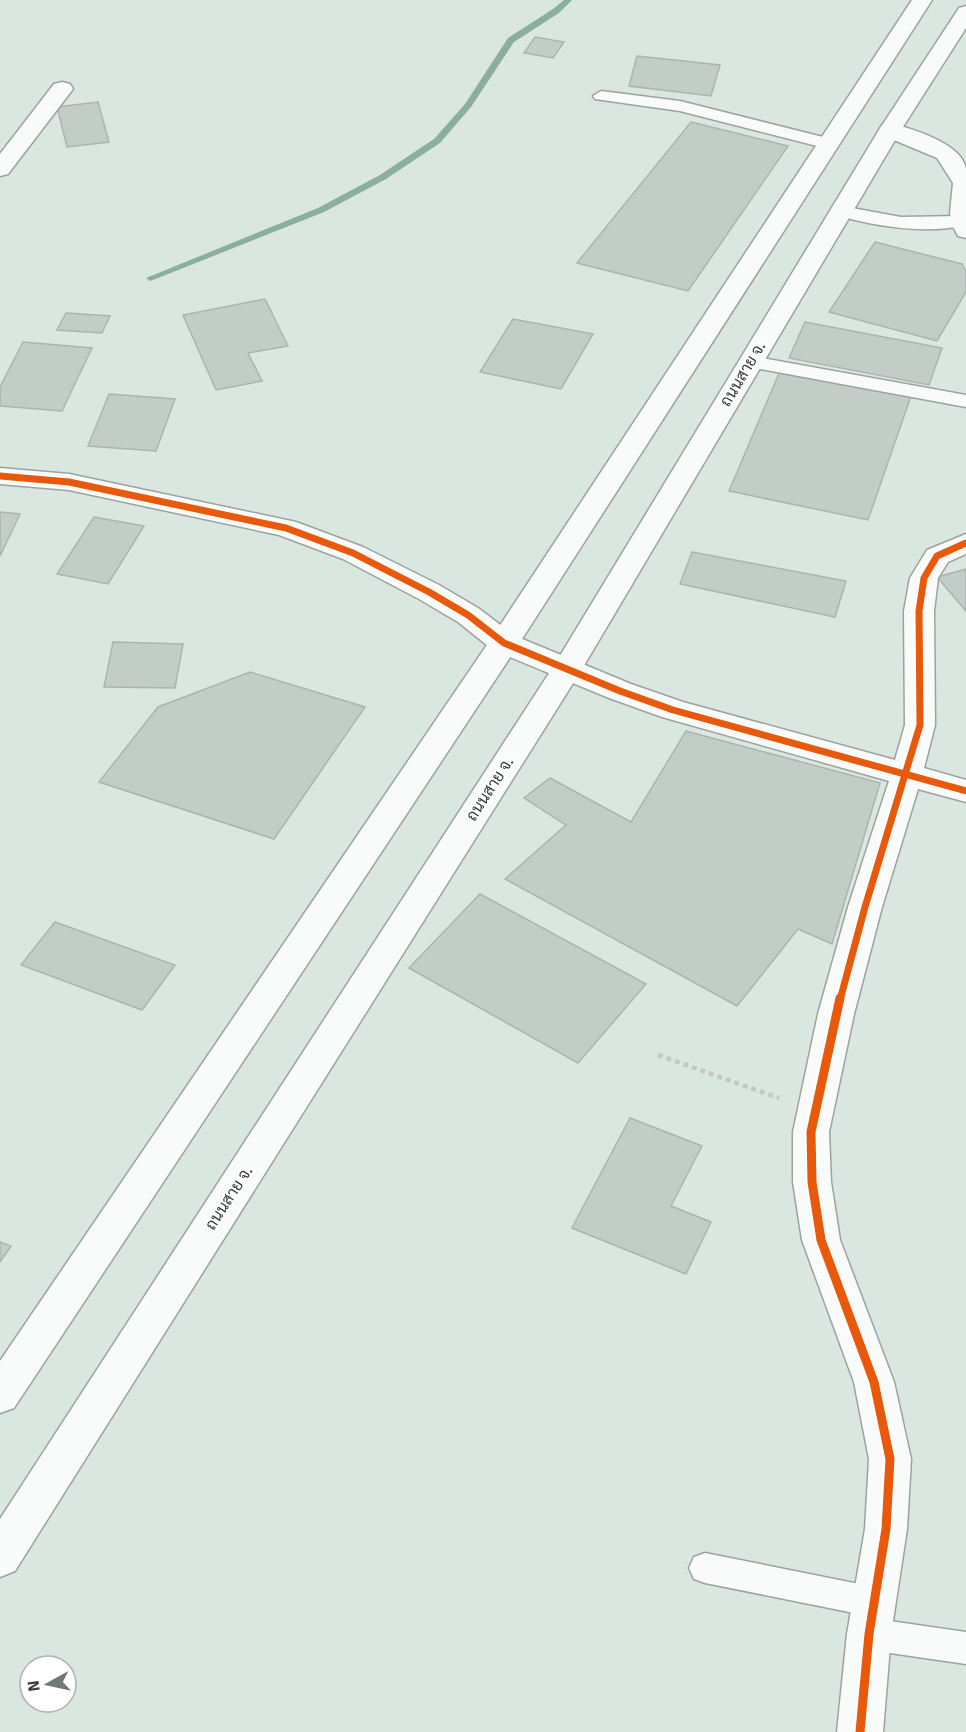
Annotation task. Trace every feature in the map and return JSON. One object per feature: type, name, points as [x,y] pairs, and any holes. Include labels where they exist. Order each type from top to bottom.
[{"type":"main road","points":[[0,1395],[504,643],[922,0]]},
{"type":"main road","name":"ถนนสาย จ.","points":[[0,1557],[567,669],[890,130],[966,12]]},
{"type":"main road","points":[[0,169],[62,89]]},
{"type":"main road","points":[[890,130],[946,153],[965,183],[961,206],[964,226]]},
{"type":"main road","points":[[0,476],[69,482],[286,528],[354,553],[429,592],[468,615],[504,643],[620,691],[673,710],[966,791]]},
{"type":"main road","points":[[860,1732],[872,1618],[886,1529],[890,1459],[874,1382],[821,1240],[812,1182],[811,1132],[836,1014],[864,907],[907,774],[920,725],[919,610],[924,578],[937,556],[966,543]]},
{"type":"lane","points":[[601,96],[680,106],[829,144]]},
{"type":"lane","points":[[841,211],[873,220],[964,226]]},
{"type":"lane","points":[[751,362],[966,401]]},
{"type":"lane","points":[[705,1568],[966,1648]]},
{"type":"path","points":[[658,1055],[816,1112]]},
{"type":"building","points":[[535,37],[564,42],[553,58],[524,53]]},
{"type":"building","points":[[637,56],[720,65],[711,96],[629,86]]},
{"type":"building","points":[[98,102],[109,142],[67,147],[57,107]]},
{"type":"building","points":[[691,122],[788,146],[688,291],[577,263]]},
{"type":"building","points":[[875,242],[962,264],[966,271],[966,292],[937,341],[829,312]]},
{"type":"building","points":[[265,299],[288,346],[248,353],[262,381],[216,390],[183,315]]},
{"type":"building","points":[[66,313],[110,316],[102,333],[57,330]]},
{"type":"building","points":[[513,319],[593,334],[561,389],[480,372]]},
{"type":"building","points":[[805,322],[942,348],[929,385],[789,358]]},
{"type":"building","points":[[23,342],[92,348],[62,411],[0,406],[0,387]]},
{"type":"building","points":[[780,371],[911,396],[868,520],[729,491]]},
{"type":"building","points":[[109,394],[175,399],[156,451],[88,446]]},
{"type":"building","points":[[0,512],[20,514],[0,556]]},
{"type":"building","points":[[94,517],[144,526],[108,584],[57,574]]},
{"type":"building","points":[[692,552],[846,581],[835,617],[680,584]]},
{"type":"building","points":[[966,569],[966,611],[937,577]]},
{"type":"building","points":[[113,642],[183,644],[175,688],[104,687]]},
{"type":"building","points":[[250,672],[365,707],[274,839],[99,782],[158,707]]},
{"type":"building","points":[[686,731],[880,783],[832,944],[798,929],[737,1006],[505,879],[566,825],[524,798],[550,778],[631,822]]},
{"type":"building","points":[[480,894],[646,984],[578,1063],[409,968]]},
{"type":"building","points":[[55,922],[175,965],[142,1010],[21,965]]},
{"type":"building","points":[[630,1118],[702,1146],[671,1206],[711,1222],[686,1274],[572,1228]]},
{"type":"building","points":[[0,1242],[11,1246],[0,1262]]},
{"type":"waterway","points":[[150,278],[321,210],[383,177],[437,141],[468,105],[511,40],[556,11],[568,0]]},
{"type":"cycle path","points":[[0,476],[69,482],[286,528],[353,553],[429,592],[468,615],[504,643],[620,691],[673,710],[966,791]]},
{"type":"cycle path","points":[[860,1732],[869,1634],[886,1529],[890,1459],[874,1382],[821,1240],[812,1182],[811,1132],[836,1014],[865,907],[920,725],[919,611],[924,578],[937,556],[966,543]]}]
